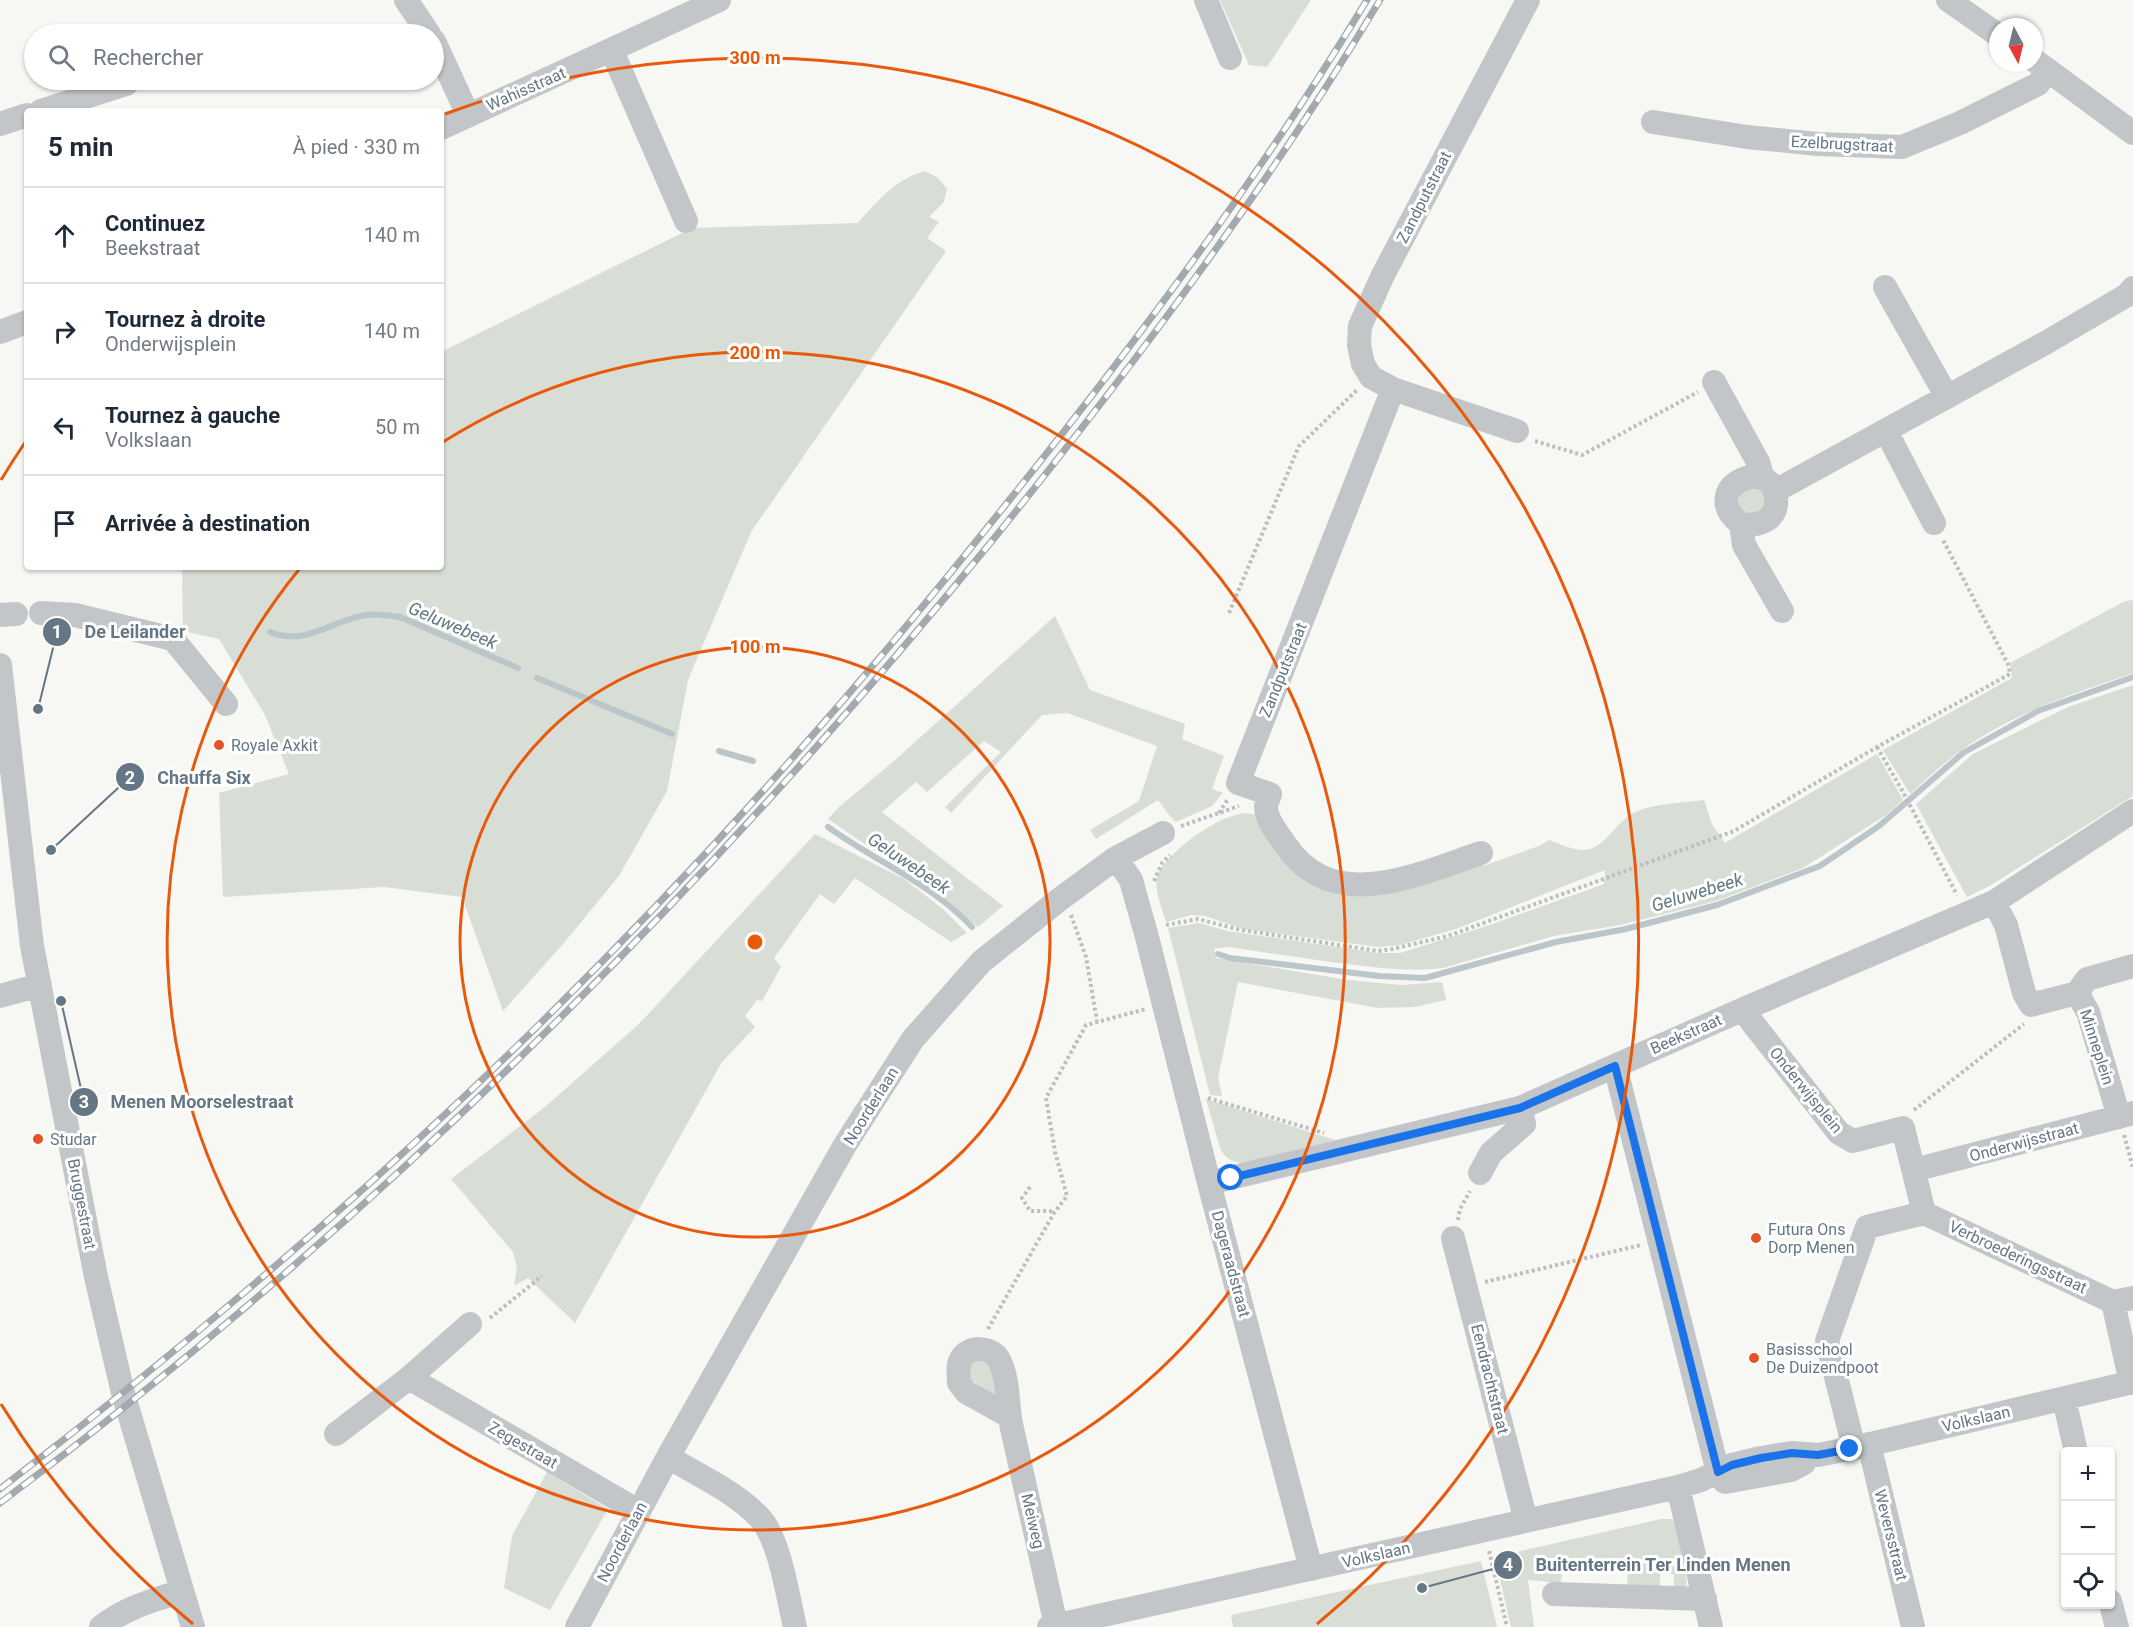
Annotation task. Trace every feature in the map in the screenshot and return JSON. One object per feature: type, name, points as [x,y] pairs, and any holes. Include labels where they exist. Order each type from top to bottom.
[{"type":"street","points":[[406,0],[422,24]]},
{"type":"street","name":"Wahisstraat","points":[[444,127],[719,0]]},
{"type":"street","points":[[1206,0],[1230,58]]},
{"type":"street","name":"Zandputstraat","points":[[1371,377],[1363,364],[1359,345],[1360,326],[1383,275],[1528,0]]},
{"type":"street","points":[[1948,0],[1989,29]]},
{"type":"street","points":[[612,51],[686,221]]},
{"type":"street","points":[[444,63],[468,115]]},
{"type":"street","name":"Ezelbrugstraat","points":[[2043,67],[2133,133]]},
{"type":"street","name":"Ezelbrugstraat","points":[[1653,122],[1747,137],[1818,144],[1902,147],[1960,123],[2038,84],[2040,72]]},
{"type":"street","points":[[50,108],[107,90]]},
{"type":"street","points":[[0,124],[24,116]]},
{"type":"street","points":[[1885,287],[1947,397]]},
{"type":"street","points":[[1769,485],[1886,431],[2047,342],[2127,295],[2133,288]]},
{"type":"street","points":[[0,332],[24,323]]},
{"type":"street","points":[[1371,377],[1393,389],[1517,431]]},
{"type":"street","points":[[1714,382],[1758,462],[1777,501],[1769,519],[1760,524],[1750,526],[1741,524],[1733,518],[1726,499],[1735,482],[1744,477],[1754,476],[1769,485]]},
{"type":"street","name":"Zandputstraat","points":[[1393,389],[1238,783],[1270,794],[1266,808],[1272,824],[1291,853],[1304,866],[1323,878],[1352,885],[1398,881],[1481,853]]},
{"type":"street","points":[[1886,431],[1934,523]]},
{"type":"street","points":[[1741,524],[1744,545],[1782,611]]},
{"type":"street","points":[[41,613],[75,615],[173,639],[226,704]]},
{"type":"street","name":"Bruggestraat","points":[[0,665],[32,946],[106,1327],[126,1404],[193,1627]]},
{"type":"street","name":"Beekstraat","points":[[1209,1183],[1520,1108],[1994,902],[2061,856],[2133,812]]},
{"type":"street","name":"Noorderlaan","points":[[577,1627],[668,1457],[845,1145],[913,1039],[981,962],[1116,858],[1163,832]]},
{"type":"street","name":"Dageraadstraat","points":[[1116,858],[1131,880],[1311,1569]]},
{"type":"street","points":[[1994,902],[2006,925],[2024,993],[2031,1005]]},
{"type":"street","points":[[2077,993],[2087,979],[2133,966]]},
{"type":"street","points":[[0,996],[40,985]]},
{"type":"street","name":"Minneplein","points":[[2031,1005],[2077,993],[2088,1012],[2126,1115]]},
{"type":"street","name":"Onderwijsplein","points":[[1746,1008],[1752,1021],[1839,1133],[1853,1141],[1903,1128]]},
{"type":"street","points":[[1615,1066],[1659,1240],[1710,1476]]},
{"type":"street","points":[[1480,1173],[1491,1153],[1524,1124],[1520,1108]]},
{"type":"street","name":"Onderwijsstraat","points":[[1914,1170],[2126,1115]]},
{"type":"street","points":[[1861,1446],[1827,1341],[1867,1227],[1924,1213],[1903,1128]]},
{"type":"street","name":"Verbroederingsstraat","points":[[1924,1213],[2123,1300]]},
{"type":"street","name":"Eendrachtstraat","points":[[1453,1238],[1526,1521]]},
{"type":"street","points":[[2123,1300],[2132,1383]]},
{"type":"street","points":[[336,1434],[409,1378],[470,1324]]},
{"type":"street","points":[[984,1350],[977,1348],[965,1354],[960,1360],[959,1383],[966,1392],[1009,1416]]},
{"type":"street","name":"Meiweg","points":[[984,1350],[991,1351],[1000,1359],[1009,1416],[1053,1626]]},
{"type":"street","name":"Zegestraat","points":[[409,1378],[638,1511]]},
{"type":"street","name":"Volkslaan","points":[[1053,1626],[1088,1623],[1311,1569],[1678,1487],[1710,1476],[1732,1465],[1761,1458],[1792,1453],[1818,1455],[2132,1383]]},
{"type":"street","points":[[2064,1399],[2075,1447]]},
{"type":"street","name":"Weversstraat","points":[[1861,1446],[1913,1627]]},
{"type":"street","points":[[668,1457],[733,1496],[761,1519],[775,1544],[795,1627]]},
{"type":"street","points":[[1678,1487],[1711,1627]]},
{"type":"street","points":[[102,1627],[113,1618],[145,1602],[182,1591]]},
{"type":"street","points":[[1554,1594],[1704,1599]]},
{"type":"street","points":[[2112,1609],[2116,1627]]},
{"type":"path","points":[[1229,613],[1299,446],[1371,377]]},
{"type":"path","points":[[1517,431],[1520,437],[1582,455],[1714,382]]},
{"type":"path","points":[[1161,927],[1198,919],[1241,930],[1378,951],[1437,938],[1498,918],[1734,831],[1878,747],[2010,674],[2010,666],[1934,523]]},
{"type":"path","points":[[1878,747],[1967,914]]},
{"type":"path","points":[[1154,888],[1154,880],[1162,863],[1175,850],[1163,832],[1218,813]]},
{"type":"path","points":[[1060,899],[1073,918],[1086,957],[1097,1021]]},
{"type":"path","points":[[984,1350],[987,1330],[1054,1213],[1067,1196],[1055,1152],[1046,1098],[1086,1024],[1164,1005]]},
{"type":"path","points":[[1903,1128],[1910,1113],[2021,1027],[2030,1018],[2031,1005]]},
{"type":"path","points":[[1205,1087],[1208,1098],[1339,1137],[1341,1150]]},
{"type":"path","points":[[2126,1115],[2133,1168]]},
{"type":"path","points":[[1453,1238],[1460,1209],[1480,1173]]},
{"type":"path","points":[[1030,1187],[1022,1198],[1030,1211],[1054,1213]]},
{"type":"path","points":[[1467,1287],[1659,1240]]},
{"type":"path","points":[[470,1324],[486,1321],[542,1276]]},
{"type":"path","points":[[1485,1530],[1506,1627]]},
{"type":"shaded area","points":[[1220,0],[1311,0],[1267,67],[1249,65]]},
{"type":"shaded area","points":[[925,171],[937,177],[947,189],[944,202],[929,217],[939,222],[927,238],[946,251],[751,532],[688,680],[667,791],[619,876],[563,944],[503,1011],[462,897],[384,887],[223,897],[219,793],[289,774],[265,715],[219,639],[183,631],[182,570],[444,570],[444,351],[692,228],[858,223],[896,185]]},
{"type":"shaded area","points":[[1752,488],[1761,492],[1765,501],[1761,510],[1752,514],[1743,510],[1739,501],[1743,492]]},
{"type":"shaded area","points":[[2133,600],[2133,673],[2046,704],[2005,723],[1959,752],[1910,794],[1883,750],[2010,679],[2012,677],[2010,663],[2125,601]]},
{"type":"shaded area","points":[[1055,616],[1090,690],[1185,724],[1182,739],[1224,756],[1212,789],[1223,793],[1212,806],[1176,822],[1158,800],[1096,839],[1090,830],[1139,801],[1157,746],[1067,713],[1042,715],[951,813],[945,807],[1001,752],[984,741],[927,792],[916,782],[882,812],[1003,906],[978,927],[922,883],[828,819]]},
{"type":"shaded area","points":[[2133,685],[2133,796],[1991,885],[1967,897],[1916,804],[1973,754],[2068,707]]},
{"type":"shaded area","points":[[1877,754],[1903,800],[1886,815],[1803,868],[1716,901],[1620,925],[1554,936],[1443,968],[1419,970],[1383,968],[1228,947],[1214,949],[1216,958],[1348,980],[1401,985],[1442,982],[1446,1000],[1414,1007],[1378,1008],[1238,982],[1218,1078],[1222,1096],[1210,1095],[1168,928],[1199,923],[1228,931],[1378,953],[1400,953],[1484,927],[1604,884],[1605,870],[1456,929],[1400,945],[1378,947],[1243,929],[1205,916],[1191,915],[1166,922],[1157,894],[1156,882],[1162,867],[1185,844],[1217,823],[1246,813],[1257,816],[1319,883],[1482,860],[1483,866],[1539,846],[1549,840],[1577,849],[1591,849],[1606,839],[1635,812],[1660,805],[1704,800],[1712,824],[1725,843]]},
{"type":"shaded area","points":[[815,834],[904,879],[943,909],[967,933],[951,942],[855,878],[834,904],[820,894],[774,958],[781,967],[762,1001],[757,1000],[745,1016],[755,1027],[722,1062],[575,1323],[528,1278],[514,1286],[517,1267],[513,1252],[451,1179],[546,1106],[639,1024]]},
{"type":"shaded area","points":[[1206,1099],[1335,1140],[1243,1163],[1235,1162],[1229,1159],[1220,1148]]},
{"type":"shaded area","points":[[976,1359],[989,1359],[1000,1397],[993,1395],[969,1378],[969,1364]]},
{"type":"shaded area","points":[[547,1472],[608,1509],[550,1610],[504,1588],[512,1536]]},
{"type":"shaded area","points":[[1661,1519],[1671,1519],[1678,1524],[1687,1585],[1683,1589],[1674,1588],[1674,1574],[1660,1573],[1660,1588],[1627,1586],[1628,1571],[1562,1569],[1561,1583],[1528,1580],[1534,1627],[1511,1627],[1495,1557]]},
{"type":"shaded area","points":[[1481,1561],[1497,1627],[1233,1627],[1231,1615]]},
{"type":"waterway","name":"Geluwebeek","points":[[270,632],[284,636],[296,636],[320,631],[354,617],[379,614],[400,617],[518,668]]},
{"type":"waterway","name":"Geluwebeek","points":[[1218,954],[1230,958],[1379,976],[1425,978],[1556,942],[1626,929],[1717,905],[1820,866],[1879,826],[1963,753],[2038,711],[2133,677]]},
{"type":"waterway","name":"Geluwebeek","points":[[537,678],[672,734]]},
{"type":"waterway","name":"Geluwebeek","points":[[719,751],[753,761]]},
{"type":"waterway","name":"Geluwebeek","points":[[828,827],[921,885],[972,927]]},
{"type":"railway","points":[[0,1489],[239,1297],[412,1145],[612,952],[750,805],[883,654],[1106,378],[1242,193],[1367,0]]},
{"type":"railway","points":[[0,1503],[138,1396],[271,1285],[401,1170],[528,1050],[650,926],[769,799],[884,669],[996,536],[1098,407],[1245,208],[1337,70],[1380,0]]},
{"type":"place","name":"De Leilander","points":[[38,709]]},
{"type":"place","name":"Royale Axkit","points":[[219,745]]},
{"type":"place","name":"Chauffa Six","points":[[51,850]]},
{"type":"place","name":"Menen Moorselestraat","points":[[61,1001]]},
{"type":"place","name":"Studar","points":[[38,1139]]},
{"type":"place","name":"Futura Ons Dorp Menen","points":[[1756,1238]]},
{"type":"place","name":"Basisschool De Duizendpoot","points":[[1754,1358]]},
{"type":"place","name":"Buitenterrein Ter Linden Menen","points":[[1422,1588]]},
{"type":"route","points":[[1231,1178],[1520,1108],[1615,1066],[1718,1472],[1732,1465],[1761,1458],[1792,1453],[1818,1455],[1850,1449]]}]
